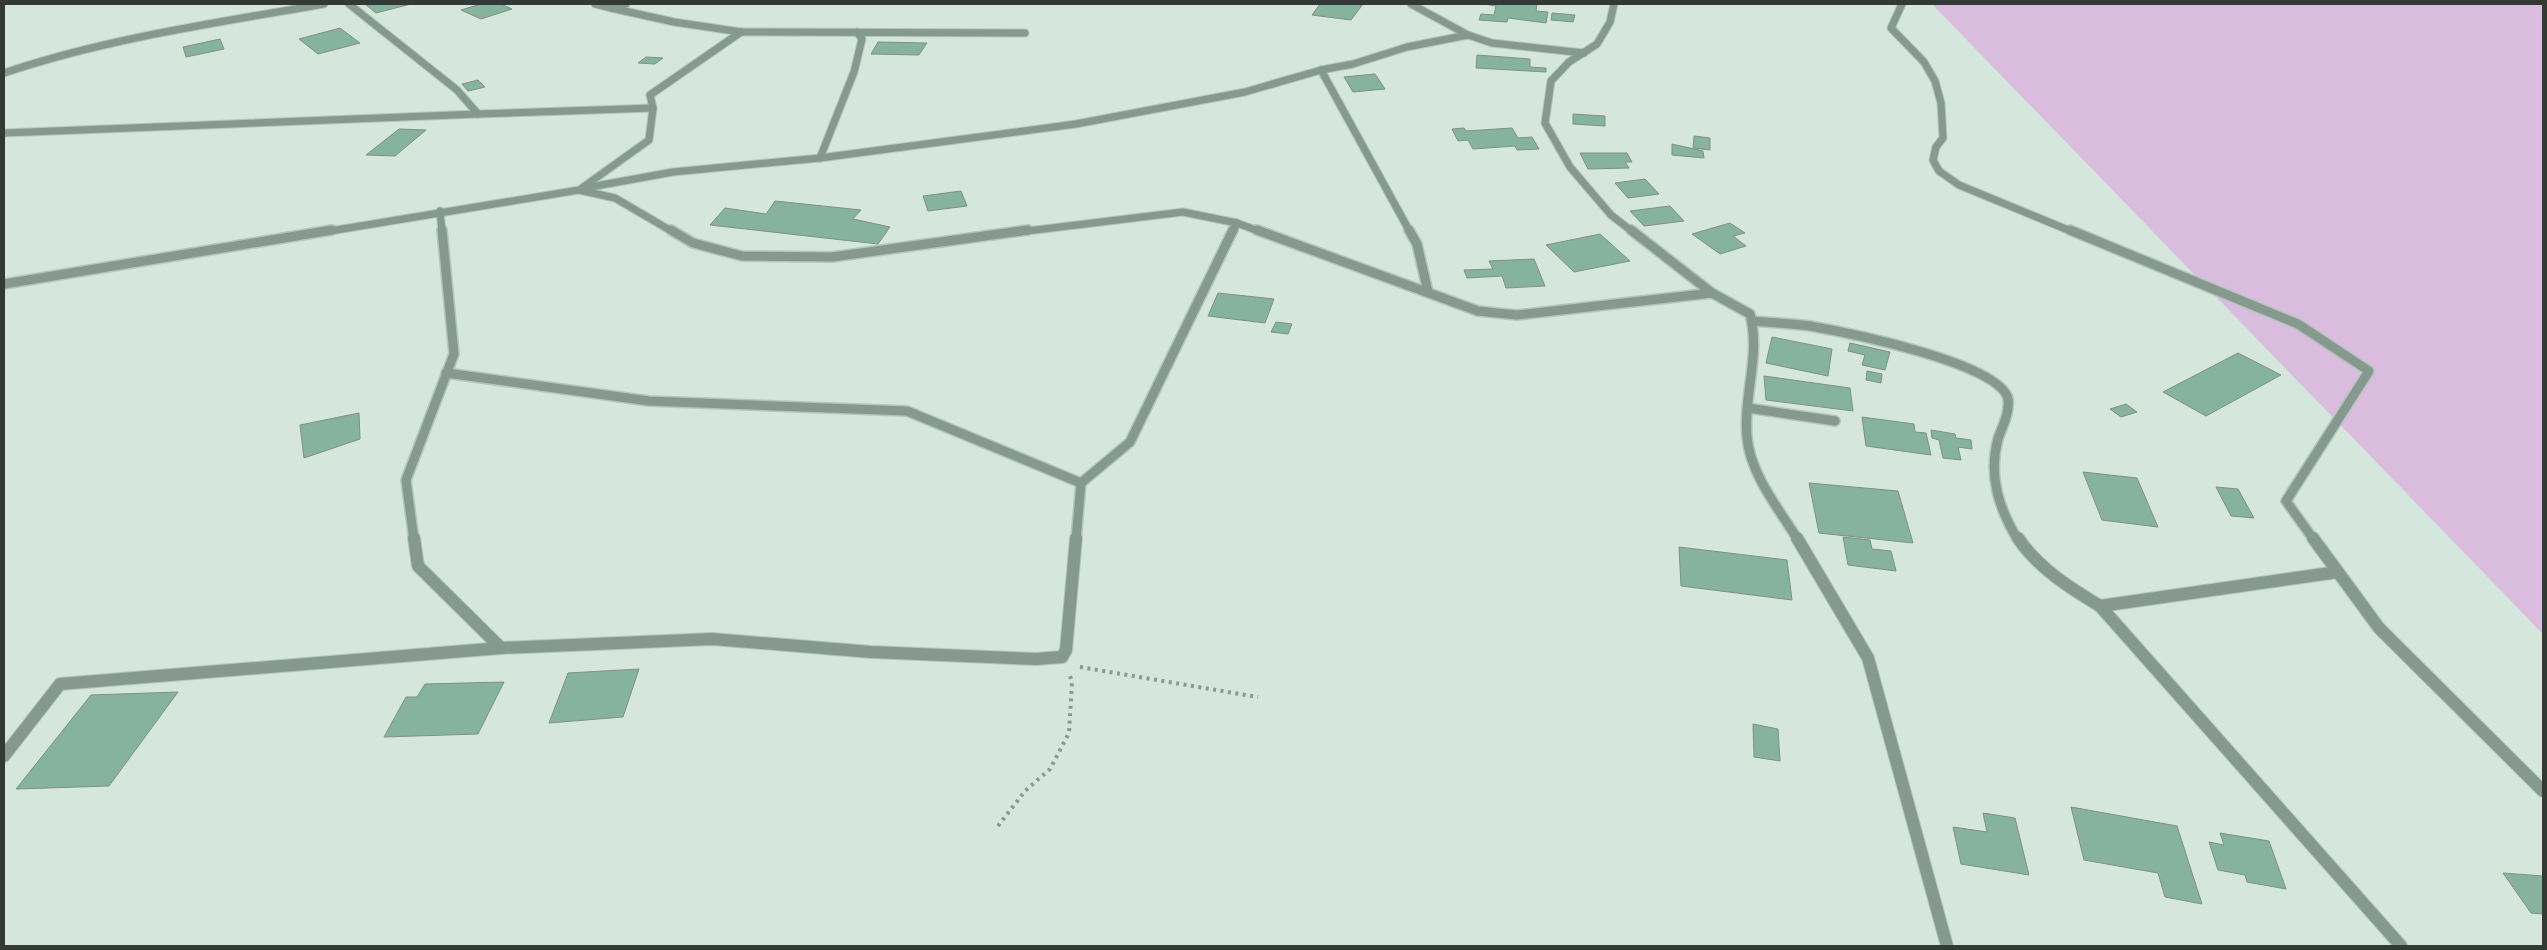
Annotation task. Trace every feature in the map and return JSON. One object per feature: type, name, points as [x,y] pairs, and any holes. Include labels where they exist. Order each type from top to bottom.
[{"type":"street","points":[[4,73],[34,62],[136,38],[324,4]]},
{"type":"street","points":[[349,4],[457,90],[478,114]]},
{"type":"street","points":[[596,4],[674,22],[741,32],[1025,33]]},
{"type":"street","points":[[611,8],[626,4]]},
{"type":"street","points":[[1411,4],[1468,35],[1492,43],[1584,54]]},
{"type":"street","points":[[1614,4],[1610,22],[1597,44],[1569,62],[1552,81],[1545,123],[1570,167],[1611,215],[1712,293],[1750,314],[1753,321],[1753,355],[1748,408],[1749,452],[1762,480],[1868,658],[1947,946]]},
{"type":"street","points":[[1902,4],[1890,28],[1898,39],[1915,52],[1928,68],[1941,93],[1944,138],[1936,147],[1933,160],[1939,171],[1959,185],[2008,206],[2298,324],[2369,371],[2286,501],[2379,628],[2543,791]]},
{"type":"street","points":[[579,190],[649,140],[652,108],[650,95],[741,32]]},
{"type":"street","points":[[820,158],[854,72],[862,39],[856,32]]},
{"type":"street","points":[[4,284],[440,211],[579,190],[673,172],[820,158],[1076,124],[1120,114],[1245,92],[1321,70],[1353,64],[1407,47],[1468,35]]},
{"type":"street","points":[[1321,70],[1417,244],[1428,292]]},
{"type":"street","points":[[4,133],[652,108]]},
{"type":"street","points":[[579,190],[615,198],[693,244],[742,256],[832,257],[1105,220],[1183,212],[1237,223],[1478,311],[1517,314],[1712,293]]},
{"type":"street","points":[[440,211],[454,354],[406,480],[418,566],[501,648]]},
{"type":"street","points":[[4,756],[60,684],[501,648],[712,639],[871,652],[1036,660],[1062,657],[1067,644],[1081,483],[1130,442],[1237,223]]},
{"type":"street","points":[[1753,321],[1819,327],[1916,351],[1951,361],[1984,374],[1998,382],[2006,393],[2009,404],[1994,458],[1993,485],[2003,518],[2018,541],[2066,586],[2100,606],[2401,946]]},
{"type":"street","points":[[446,373],[649,401],[907,411],[1081,483]]},
{"type":"street","points":[[1748,408],[1835,420]]},
{"type":"street","points":[[2100,606],[2338,572]]},
{"type":"path","points":[[1062,657],[1082,668],[1258,698]]},
{"type":"path","points":[[998,826],[1025,791],[1050,769],[1069,733],[1072,682],[1062,657]]},
{"type":"shaded area","points":[[1932,4],[2543,4],[2543,634]]},
{"type":"building","points":[[365,4],[411,4],[376,13]]},
{"type":"building","points":[[481,4],[501,4],[512,9],[481,19],[461,10]]},
{"type":"building","points":[[1320,4],[1363,4],[1351,20],[1312,15]]},
{"type":"building","points":[[1484,4],[1537,4],[1536,11],[1548,12],[1546,23],[1508,18],[1507,22],[1479,20],[1481,14],[1494,15],[1496,6]]},
{"type":"building","points":[[1552,13],[1575,15],[1573,22],[1551,20]]},
{"type":"building","points":[[340,28],[360,43],[318,54],[299,39]]},
{"type":"building","points":[[220,39],[224,49],[186,57],[183,47]]},
{"type":"building","points":[[878,42],[927,43],[919,55],[871,54]]},
{"type":"building","points":[[1477,55],[1530,59],[1530,67],[1546,68],[1546,72],[1476,68]]},
{"type":"building","points":[[646,57],[663,58],[655,64],[638,63]]},
{"type":"building","points":[[1375,74],[1385,89],[1353,92],[1344,77]]},
{"type":"building","points":[[478,80],[485,87],[468,91],[462,84]]},
{"type":"building","points":[[1573,114],[1605,116],[1605,126],[1573,124]]},
{"type":"building","points":[[1464,128],[1466,131],[1512,128],[1518,138],[1532,137],[1539,149],[1517,150],[1515,146],[1473,149],[1468,140],[1458,141],[1452,129]]},
{"type":"building","points":[[399,129],[426,130],[395,156],[366,155]]},
{"type":"building","points":[[1694,136],[1710,138],[1710,150],[1693,148]]},
{"type":"building","points":[[1672,144],[1703,151],[1704,158],[1672,155]]},
{"type":"building","points":[[1580,153],[1627,153],[1632,162],[1625,162],[1629,168],[1588,169]]},
{"type":"building","points":[[1645,179],[1659,194],[1628,198],[1615,183]]},
{"type":"building","points":[[961,191],[967,206],[928,211],[923,196]]},
{"type":"building","points":[[775,201],[861,210],[853,219],[890,227],[878,244],[710,225],[725,208],[766,214]]},
{"type":"building","points":[[1670,206],[1684,221],[1644,226],[1630,211]]},
{"type":"building","points":[[1730,223],[1745,233],[1733,236],[1746,246],[1720,254],[1692,234]]},
{"type":"building","points":[[1600,234],[1630,261],[1574,272],[1546,245]]},
{"type":"building","points":[[1534,259],[1545,286],[1506,288],[1502,276],[1467,278],[1464,270],[1493,269],[1489,261]]},
{"type":"building","points":[[1218,293],[1274,299],[1265,323],[1208,316]]},
{"type":"building","points":[[1276,322],[1292,324],[1288,334],[1271,332]]},
{"type":"building","points":[[1772,337],[1832,349],[1828,376],[1766,363]]},
{"type":"building","points":[[1850,343],[1890,352],[1885,370],[1862,365],[1865,355],[1848,351]]},
{"type":"building","points":[[2238,353],[2281,375],[2206,416],[2163,392]]},
{"type":"building","points":[[1867,371],[1882,374],[1881,383],[1866,380]]},
{"type":"building","points":[[1764,376],[1850,388],[1853,411],[1766,400]]},
{"type":"building","points":[[2126,404],[2137,412],[2121,417],[2110,409]]},
{"type":"building","points":[[359,413],[360,439],[304,458],[300,425]]},
{"type":"building","points":[[1862,417],[1914,424],[1915,432],[1926,433],[1931,455],[1866,446]]},
{"type":"building","points":[[1931,430],[1955,434],[1956,438],[1971,440],[1972,449],[1958,447],[1961,460],[1943,458],[1939,440],[1932,438]]},
{"type":"building","points":[[2083,472],[2137,478],[2158,527],[2102,520]]},
{"type":"building","points":[[1809,483],[1898,491],[1913,543],[1819,533]]},
{"type":"building","points":[[2216,487],[2238,489],[2254,518],[2231,516]]},
{"type":"building","points":[[1843,537],[1870,540],[1872,549],[1891,551],[1896,571],[1848,565]]},
{"type":"building","points":[[1679,547],[1787,560],[1792,600],[1681,586]]},
{"type":"building","points":[[639,669],[623,717],[549,723],[568,673]]},
{"type":"building","points":[[504,682],[478,734],[384,737],[406,697],[417,697],[425,684]]},
{"type":"building","points":[[178,692],[109,786],[16,789],[91,695]]},
{"type":"building","points":[[1753,724],[1778,729],[1780,761],[1754,757]]},
{"type":"building","points":[[2071,807],[2177,826],[2202,904],[2165,897],[2158,873],[2084,860]]},
{"type":"building","points":[[1983,813],[2015,818],[2029,875],[1961,864],[1953,827],[1987,832]]},
{"type":"building","points":[[2220,833],[2269,841],[2286,889],[2247,882],[2245,875],[2218,870],[2209,842],[2224,845]]},
{"type":"building","points":[[2503,873],[2543,876],[2543,914],[2531,913]]}]
